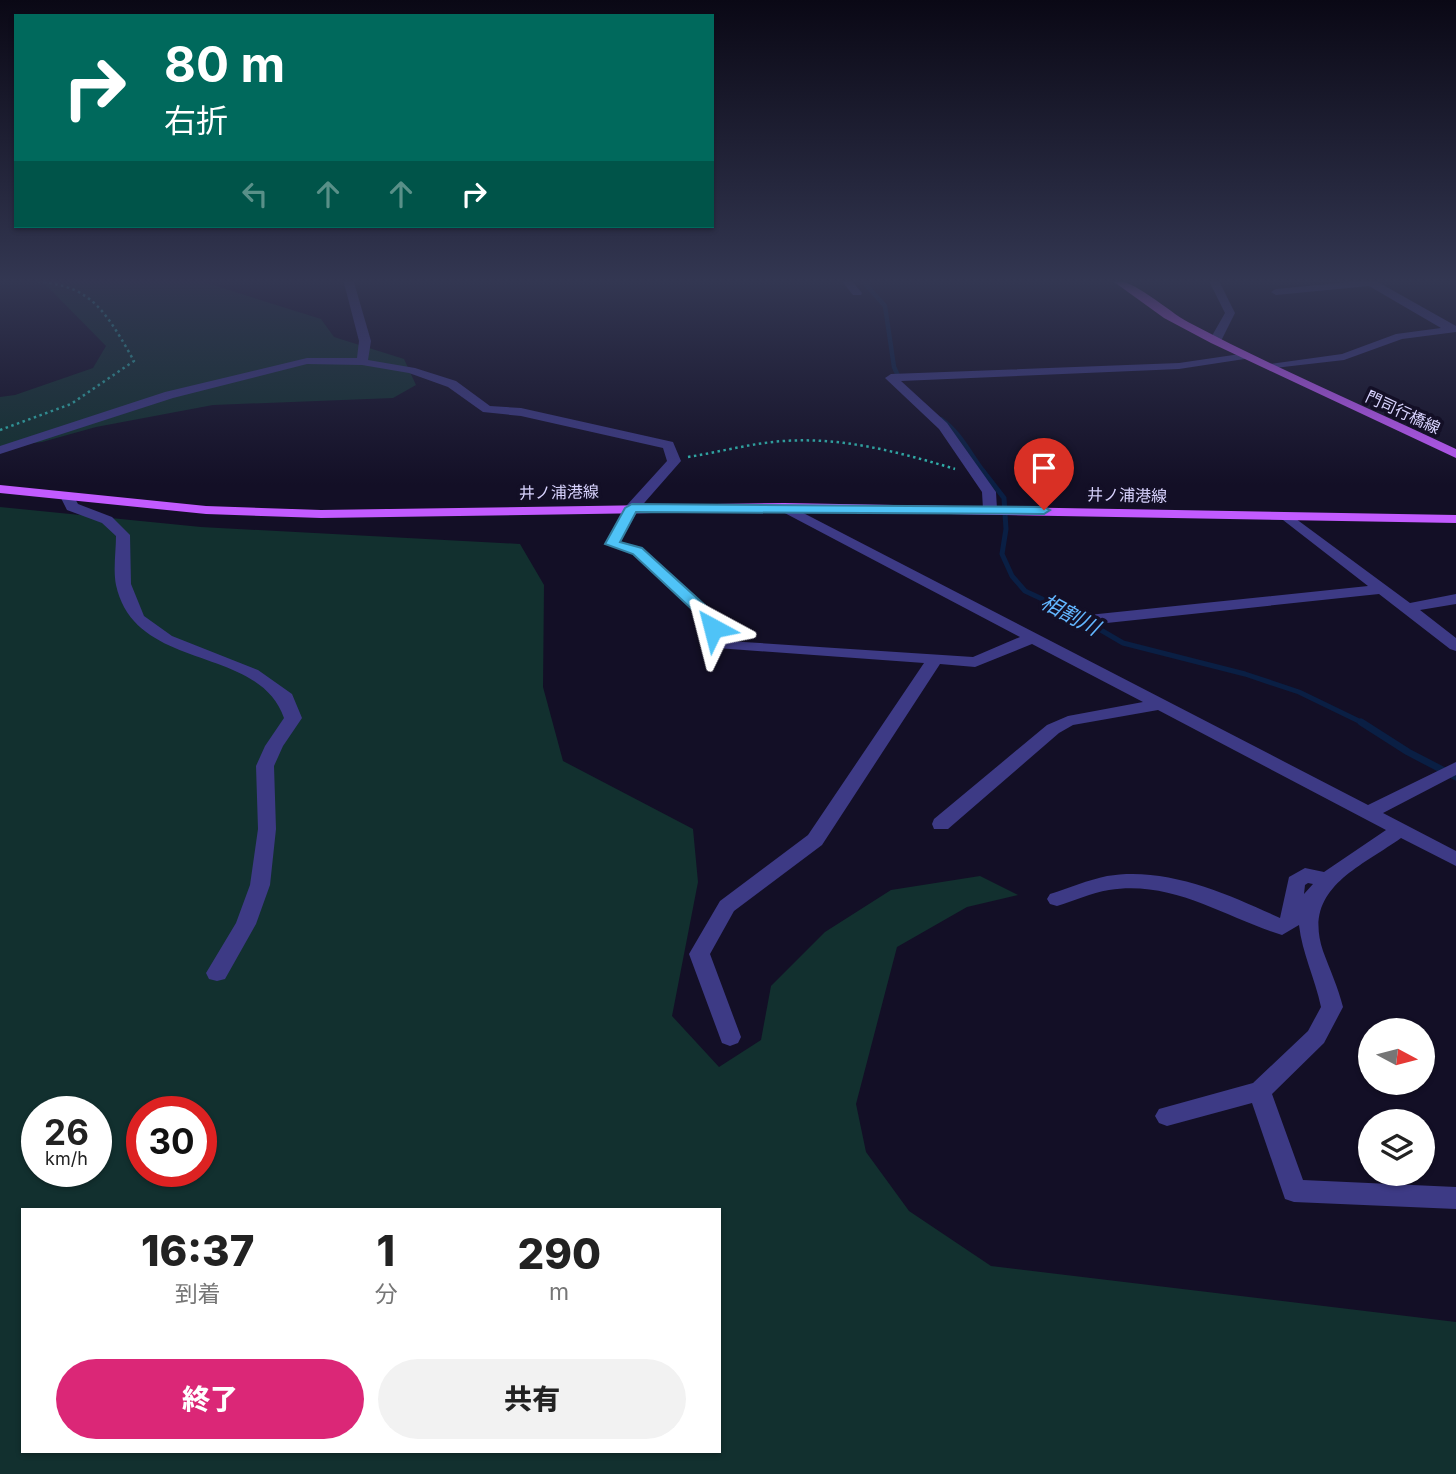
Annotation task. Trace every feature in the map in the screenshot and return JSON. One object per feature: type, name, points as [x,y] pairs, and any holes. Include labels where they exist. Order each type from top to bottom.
[{"type":"main road","name":"門司行橋線","points":[[1229,348],[1456,454]]},
{"type":"main road","name":"井ノ浦港線","points":[[0,489],[206,510],[321,514],[784,507],[1456,519]]},
{"type":"street","points":[[362,362],[364,348]]},
{"type":"street","points":[[1270,367],[1344,357],[1369,348]]},
{"type":"street","points":[[990,509],[989,492],[943,426],[891,378],[1179,366],[1247,356]]},
{"type":"street","points":[[0,450],[169,395],[307,361],[362,362],[411,370],[452,384],[487,409],[521,412],[668,445],[674,458],[632,508],[612,544],[637,551],[647,559],[703,611],[723,645],[975,662],[1030,639]]},
{"type":"street","points":[[68,498],[72,507],[107,520],[123,535],[123,584],[137,618],[166,639],[252,673],[286,698],[293,718],[274,746],[265,766],[267,829],[260,885],[246,924],[217,973]]},
{"type":"street","points":[[784,507],[1030,639],[1456,859]]},
{"type":"street","points":[[1288,517],[1456,646]]},
{"type":"street","points":[[1069,622],[1383,589]]},
{"type":"street","points":[[1408,608],[1456,599]]},
{"type":"street","points":[[730,1037],[699,954],[727,906],[814,840],[935,659]]},
{"type":"street","points":[[941,824],[1053,729],[1068,721],[1158,705]]},
{"type":"street","points":[[1368,813],[1456,768]]},
{"type":"street","points":[[1167,1116],[1260,1091],[1316,1037],[1332,1007],[1326,980],[1312,948],[1312,898],[1327,880],[1400,830]]},
{"type":"street","points":[[1057,899],[1111,882],[1168,886],[1221,900],[1282,927],[1290,922],[1296,882],[1305,875],[1327,880]]},
{"type":"street","points":[[1260,1091],[1294,1191],[1456,1198]]},
{"type":"path","points":[[0,430],[71,404],[134,361],[125,348]]},
{"type":"path","points":[[674,458],[722,453],[755,444],[799,440],[833,442],[906,452],[977,477]]},
{"type":"green space","points":[[105,348],[368,348],[404,359],[416,385],[393,398],[213,405],[96,427],[42,442],[0,447],[0,397],[15,395],[93,368]]},
{"type":"green space","points":[[0,507],[201,527],[520,544],[544,585],[543,687],[563,761],[693,829],[698,882],[672,1016],[719,1067],[761,1040],[771,986],[825,932],[891,890],[980,876],[1018,895],[967,907],[897,947],[856,1104],[866,1152],[909,1211],[991,1266],[1456,1322],[1456,1474],[0,1474]]},
{"type":"waterway","name":"相割川","points":[[891,348],[894,367],[900,380]]},
{"type":"waterway","name":"相割川","points":[[941,419],[959,437],[984,472]]},
{"type":"waterway","name":"相割川","points":[[983,471],[1004,498],[1006,529],[1002,554],[1012,576],[1025,591],[1070,612],[1123,643],[1245,674],[1299,692],[1361,722]]},
{"type":"waterway","name":"相割川","points":[[1361,722],[1408,752],[1456,777]]},
{"type":"route","points":[[713,628],[703,611],[637,551],[612,544],[632,508],[1044,510]]}]
